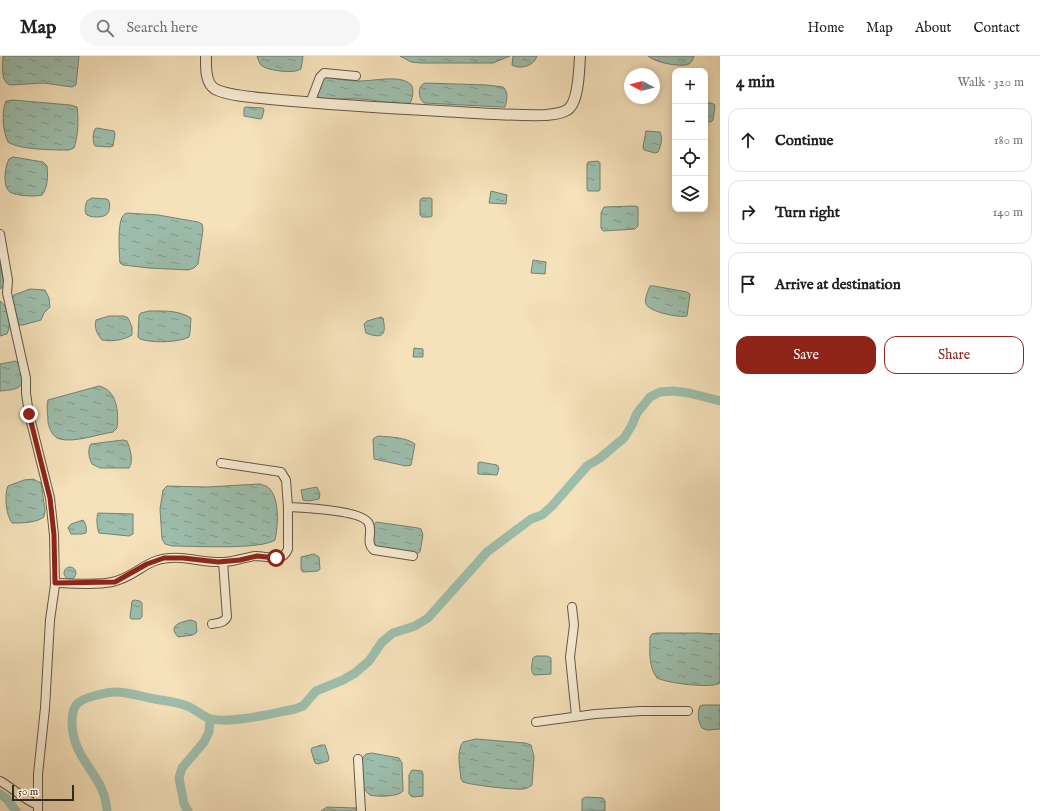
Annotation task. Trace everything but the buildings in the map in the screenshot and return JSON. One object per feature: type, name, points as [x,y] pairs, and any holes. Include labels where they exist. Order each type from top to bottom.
[{"type":"street","points":[[206,56],[207,75],[214,89],[231,94],[310,103],[495,114],[545,115],[559,113],[568,109],[574,101],[580,56]]},
{"type":"street","points":[[310,103],[320,77],[324,73],[356,76]]},
{"type":"street","points":[[0,234],[8,280],[7,293],[26,378],[26,393],[29,414],[50,498],[54,535],[55,583],[50,620],[45,708],[38,774],[38,808]]},
{"type":"street","points":[[55,583],[115,582],[147,564],[164,558],[183,558],[223,562],[257,556],[276,558],[286,554],[288,549],[288,507],[286,480],[281,472],[221,463]]},
{"type":"street","points":[[288,507],[323,510],[361,517],[367,520],[369,524],[371,548],[374,550],[413,556]]},
{"type":"street","points":[[212,624],[220,623],[227,617],[223,562]]},
{"type":"street","points":[[572,607],[574,625],[570,657],[576,716]]},
{"type":"street","points":[[536,722],[576,716],[621,712],[688,710]]},
{"type":"street","points":[[358,759],[362,811]]},
{"type":"street","points":[[0,780],[38,808]]},
{"type":"water","points":[[3,56],[79,56],[76,85],[72,87],[44,83],[10,85],[3,77]]},
{"type":"water","points":[[257,56],[303,56],[301,69],[298,71],[287,72],[264,67],[260,64]]},
{"type":"water","points":[[400,56],[510,56],[493,63],[421,63],[411,62]]},
{"type":"water","points":[[513,56],[537,56],[530,65],[519,67],[512,65]]},
{"type":"water","points":[[648,56],[694,56],[689,64],[674,65]]},
{"type":"water","points":[[325,77],[356,81],[399,79],[411,85],[413,92],[412,98],[410,103],[392,103],[361,99],[320,98],[317,94]]},
{"type":"water","points":[[425,83],[503,87],[507,94],[507,99],[505,107],[424,103],[420,98],[419,92],[422,85]]},
{"type":"water","points":[[13,100],[70,105],[77,107],[78,128],[74,148],[69,150],[37,149],[20,147],[8,142],[4,128],[4,106],[6,101]]},
{"type":"water","points":[[708,103],[714,104],[715,107],[713,120],[708,122]]},
{"type":"water","points":[[244,108],[263,108],[262,118],[260,119],[244,116]]},
{"type":"water","points":[[97,128],[114,131],[113,146],[95,146],[93,142],[93,135],[95,129]]},
{"type":"water","points":[[646,131],[660,132],[661,142],[658,152],[655,153],[644,150],[643,147]]},
{"type":"water","points":[[13,157],[43,162],[47,166],[47,181],[42,195],[21,195],[10,192],[7,189],[5,171],[9,159]]},
{"type":"water","points":[[598,161],[600,163],[600,190],[588,191],[587,164],[588,162]]},
{"type":"water","points":[[491,191],[507,195],[506,204],[489,203]]},
{"type":"water","points":[[92,198],[107,199],[109,201],[110,208],[107,214],[96,217],[86,214],[85,209],[87,201]]},
{"type":"water","points":[[422,198],[432,199],[432,216],[430,217],[422,217],[420,215],[420,200]]},
{"type":"water","points":[[604,207],[638,207],[638,226],[635,229],[603,231],[601,228],[601,213]]},
{"type":"water","points":[[127,213],[158,215],[202,224],[203,230],[198,264],[194,268],[188,270],[149,268],[123,265],[120,263],[120,224],[121,219]]},
{"type":"water","points":[[533,260],[546,262],[545,274],[531,273]]},
{"type":"water","points":[[0,262],[4,286],[0,289]]},
{"type":"water","points":[[650,286],[687,292],[690,294],[687,316],[665,314],[648,307],[646,304],[646,295]]},
{"type":"water","points":[[30,289],[45,290],[49,298],[50,307],[44,313],[41,320],[19,325],[12,299],[14,295]]},
{"type":"water","points":[[0,301],[6,307],[9,316],[9,330],[7,334],[0,336]]},
{"type":"water","points":[[149,311],[176,312],[191,318],[189,337],[164,342],[140,339],[138,337],[139,315]]},
{"type":"water","points":[[109,316],[124,316],[128,318],[132,327],[132,335],[117,340],[102,340],[96,331],[96,320]]},
{"type":"water","points":[[381,317],[383,318],[384,332],[379,336],[366,333],[364,324],[367,321]]},
{"type":"water","points":[[414,348],[423,349],[423,357],[413,357]]},
{"type":"water","points":[[16,361],[21,372],[21,384],[16,388],[0,391],[0,364]]},
{"type":"water","points":[[99,386],[110,392],[116,402],[118,415],[117,428],[113,432],[79,439],[66,440],[55,437],[50,430],[48,422],[48,400]]},
{"type":"water","points":[[378,436],[402,439],[415,444],[411,465],[406,466],[374,459],[373,439]]},
{"type":"water","points":[[123,440],[127,441],[130,451],[131,462],[129,468],[100,468],[92,464],[89,454],[91,444]]},
{"type":"water","points":[[480,462],[497,465],[499,468],[497,475],[478,474],[478,463]]},
{"type":"water","points":[[33,479],[41,483],[45,510],[44,517],[33,522],[12,523],[8,515],[6,505],[8,486],[24,480]]},
{"type":"water","points":[[260,484],[269,488],[273,493],[277,506],[277,528],[275,540],[256,545],[210,547],[172,546],[165,544],[162,539],[160,509],[163,490],[167,486],[207,487]]},
{"type":"water","points":[[317,487],[320,494],[319,499],[309,501],[303,500],[301,490]]},
{"type":"water","points":[[98,513],[133,514],[133,534],[129,536],[99,533],[97,523]]},
{"type":"water","points":[[83,520],[86,526],[86,533],[71,534],[68,528],[71,524]]},
{"type":"water","points":[[376,522],[421,529],[423,535],[420,552],[416,554],[375,546],[373,526]]},
{"type":"water","points":[[314,554],[319,557],[320,569],[318,571],[303,572],[301,570],[301,557]]},
{"type":"water","points":[[68,567],[72,567],[76,573],[72,579],[68,579],[64,575],[64,571]]},
{"type":"water","points":[[135,600],[142,603],[142,617],[140,619],[131,619],[130,617],[132,601]]},
{"type":"water","points":[[191,620],[196,622],[197,632],[193,635],[178,637],[174,630],[175,627],[180,623]]},
{"type":"water","points":[[652,634],[720,634],[720,683],[715,685],[689,685],[657,678],[652,668],[650,658],[650,637]]},
{"type":"water","points":[[536,656],[547,656],[551,658],[551,674],[534,675],[532,672],[532,665],[533,658]]},
{"type":"water","points":[[720,705],[720,729],[707,730],[702,728],[698,715],[700,706]]},
{"type":"water","points":[[476,739],[525,743],[531,745],[534,757],[532,785],[524,789],[519,789],[483,786],[463,782],[461,779],[459,760],[461,746],[463,742]]},
{"type":"water","points":[[325,745],[329,758],[328,761],[318,764],[315,763],[311,750],[312,748]]},
{"type":"water","points":[[372,753],[399,758],[402,763],[403,791],[401,793],[387,796],[377,796],[370,795],[366,791],[362,777],[363,757],[366,754]]},
{"type":"water","points":[[412,770],[422,771],[423,796],[414,797],[409,794],[409,775]]},
{"type":"water","points":[[586,797],[603,798],[605,801],[605,811],[582,811],[582,799]]},
{"type":"water","points":[[327,807],[358,808],[359,811],[321,811]]},
{"type":"waterway","points":[[107,811],[105,798],[101,787],[83,758],[73,736],[72,717],[78,703],[91,697],[107,693],[126,693],[190,707],[208,718],[220,720],[253,717],[295,709],[303,706],[316,691],[343,680],[355,673],[369,661],[382,642],[393,633],[415,626],[428,618],[487,552],[531,519],[542,515],[552,506],[587,466],[600,458],[624,438],[637,413],[650,397],[660,392],[673,391],[689,393],[720,401]]},
{"type":"waterway","points":[[188,811],[184,804],[179,778],[182,768],[204,742],[209,732],[210,719]]},
{"type":"waterway","points":[[0,794],[7,799],[16,811]]},
{"type":"route","points":[[29,414],[50,498],[54,535],[55,583],[115,582],[153,561],[172,557],[218,562],[240,560],[257,556],[276,558]]}]
